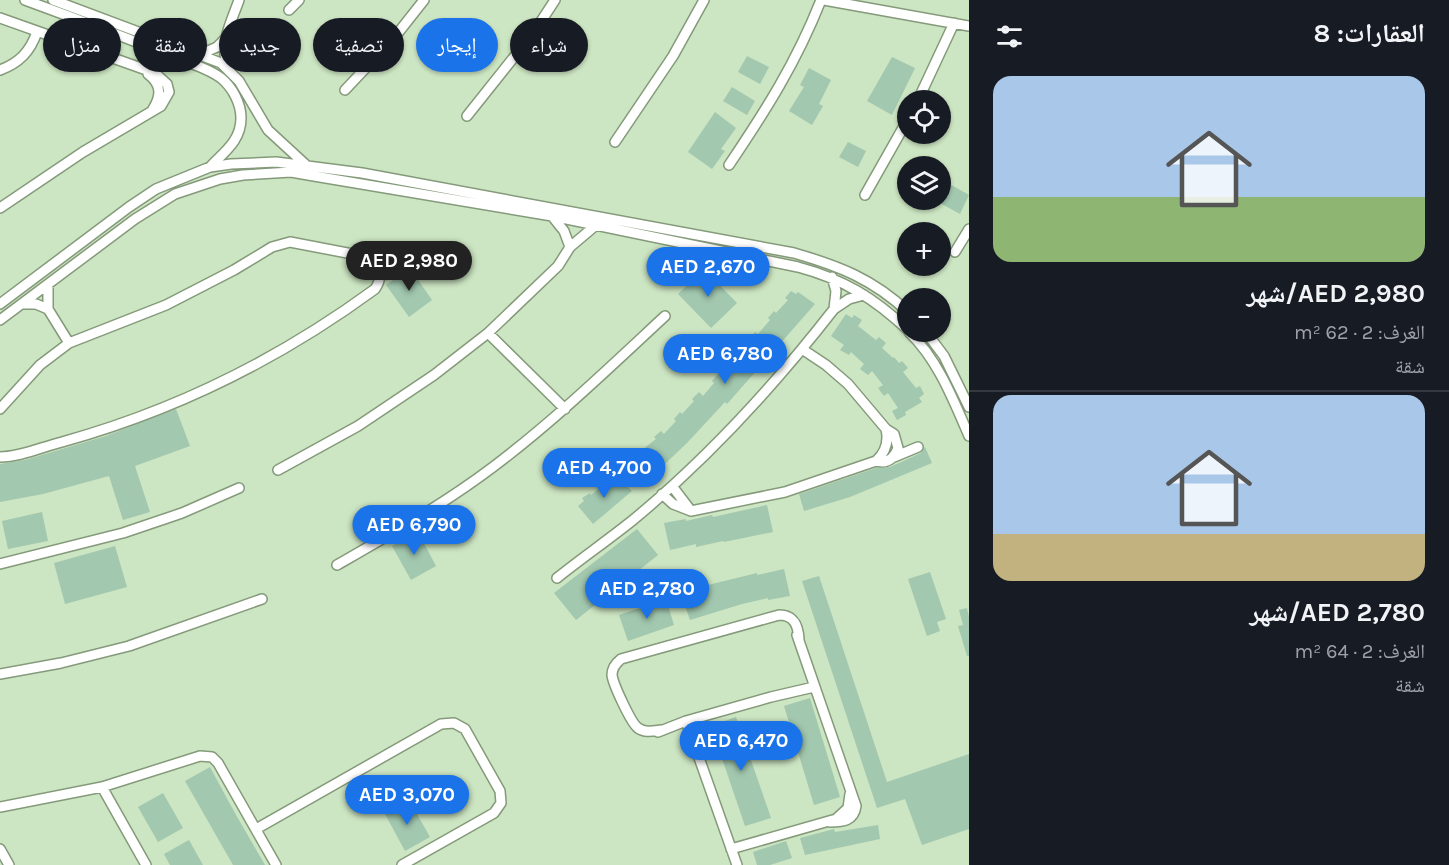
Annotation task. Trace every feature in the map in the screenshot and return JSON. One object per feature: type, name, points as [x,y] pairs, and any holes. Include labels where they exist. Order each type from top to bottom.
[{"type":"street","points":[[25,0],[187,62],[219,76],[226,82],[240,107],[240,129],[233,144],[210,167]]},
{"type":"street","points":[[53,0],[133,29]]},
{"type":"street","points":[[233,18],[239,0]]},
{"type":"street","points":[[289,10],[299,0]]},
{"type":"street","points":[[345,90],[394,38],[424,0]]},
{"type":"street","points":[[467,116],[534,32],[555,0]]},
{"type":"street","points":[[615,142],[663,73],[704,0]]},
{"type":"street","points":[[729,165],[785,79],[823,0],[969,26]]},
{"type":"street","points":[[0,18],[142,69],[154,79],[159,87],[159,97],[151,111],[83,152],[0,208]]},
{"type":"street","points":[[923,90],[954,23]]},
{"type":"street","points":[[0,70],[24,56],[37,33]]},
{"type":"street","points":[[231,72],[264,125],[280,143],[306,165]]},
{"type":"street","points":[[865,195],[897,138]]},
{"type":"street","points":[[0,304],[156,189],[210,167],[276,162],[362,172],[794,253],[831,264],[869,281],[897,303]]},
{"type":"street","points":[[0,320],[135,219],[175,194],[220,179],[291,172],[552,216],[798,267],[832,277],[882,307],[897,321]]},
{"type":"street","points":[[552,216],[564,231],[570,247]]},
{"type":"street","points":[[278,470],[397,401],[488,333],[558,266],[570,247],[596,225]]},
{"type":"street","points":[[955,252],[969,229]]},
{"type":"street","points":[[0,409],[40,365],[69,343],[175,300],[284,242],[368,257],[378,265],[380,278],[375,289],[302,339],[261,362],[142,416],[69,440],[0,457]]},
{"type":"street","points":[[832,277],[836,291],[834,309]]},
{"type":"street","points":[[48,285],[48,309],[69,343]]},
{"type":"street","points":[[557,578],[672,486],[730,429],[802,349],[834,309],[849,299],[864,295]]},
{"type":"street","points":[[24,304],[36,304],[48,309]]},
{"type":"street","points":[[338,565],[454,495],[509,454],[564,409],[665,316]]},
{"type":"street","points":[[488,333],[564,409]]},
{"type":"street","points":[[919,342],[941,376],[969,436]]},
{"type":"street","points":[[934,342],[944,356],[969,406]]},
{"type":"street","points":[[802,349],[848,384],[886,429],[897,438],[898,448],[894,457]]},
{"type":"street","points":[[876,461],[885,450],[886,429]]},
{"type":"street","points":[[662,494],[673,504],[691,511],[785,492],[876,461],[887,461],[918,447]]},
{"type":"street","points":[[672,486],[691,511]]},
{"type":"street","points":[[0,564],[123,533],[182,513],[239,488]]},
{"type":"street","points":[[0,674],[61,663],[129,646],[262,599]]},
{"type":"street","points":[[731,849],[785,832],[830,822],[842,816],[848,808],[850,797],[848,786],[799,639],[793,627],[786,621],[769,619],[638,655],[626,662],[620,670],[617,687],[627,714],[632,722],[642,730],[650,732],[771,696],[814,687]]},
{"type":"street","points":[[686,721],[737,865]]},
{"type":"street","points":[[256,830],[441,724],[454,723],[465,729],[500,791],[501,803],[494,813],[402,865]]},
{"type":"street","points":[[0,807],[102,787],[200,756],[207,756],[218,763],[276,865]]},
{"type":"street","points":[[102,787],[146,865]]},
{"type":"street","points":[[0,849],[9,865]]},
{"type":"building","points":[[747,56],[769,67],[760,84],[738,72]]},
{"type":"building","points":[[892,57],[915,68],[904,90],[897,90],[897,105],[892,115],[867,101]]},
{"type":"building","points":[[809,68],[831,80],[819,104],[823,106],[812,125],[789,111],[804,87],[800,85]]},
{"type":"building","points":[[732,87],[755,101],[747,115],[723,101]]},
{"type":"building","points":[[715,112],[736,128],[721,149],[725,151],[712,169],[688,152]]},
{"type":"building","points":[[848,142],[866,151],[858,167],[839,157]]},
{"type":"building","points":[[951,185],[969,195],[960,214],[951,209]]},
{"type":"building","points":[[410,268],[432,300],[409,317],[386,285]]},
{"type":"building","points":[[704,269],[737,303],[711,328],[678,294]]},
{"type":"building","points":[[791,291],[796,294],[798,292],[815,304],[727,404],[725,402],[650,478],[634,461],[640,456],[638,453],[656,439],[654,437],[661,431],[664,434],[676,421],[674,419],[680,412],[682,414],[694,401],[692,399],[699,392],[703,396],[718,374],[721,376],[734,361],[731,359],[737,352],[740,355],[752,341],[749,339],[755,332],[758,334],[770,320],[768,318],[774,311],[776,313],[788,300],[785,298]]},
{"type":"building","points":[[846,314],[852,318],[854,315],[862,320],[858,326],[876,340],[879,337],[886,343],[882,348],[899,363],[902,361],[908,368],[903,372],[916,388],[920,386],[924,394],[919,398],[922,402],[905,412],[906,415],[897,420],[892,411],[898,408],[888,393],[884,396],[878,388],[883,385],[872,371],[868,375],[860,369],[864,364],[851,352],[849,355],[840,350],[844,345],[831,336]]},
{"type":"building","points":[[176,409],[190,446],[135,466],[150,512],[123,520],[109,476],[43,494],[0,502],[0,464],[25,460],[106,436]]},
{"type":"building","points":[[925,447],[932,463],[850,497],[804,511],[799,494],[876,468],[890,467],[921,453]]},
{"type":"building","points":[[611,474],[614,479],[617,476],[632,491],[593,524],[578,506],[584,501],[582,498],[590,493],[591,495],[606,483],[604,480]]},
{"type":"building","points":[[767,505],[773,532],[670,550],[664,523],[712,515],[713,517]]},
{"type":"building","points":[[42,512],[48,541],[8,549],[2,521]]},
{"type":"building","points":[[637,529],[658,555],[576,620],[554,593]]},
{"type":"building","points":[[418,532],[436,566],[411,580],[392,546]]},
{"type":"building","points":[[115,546],[127,587],[65,604],[54,563]]},
{"type":"building","points":[[784,569],[790,596],[742,604],[690,620],[681,594],[757,573],[757,575]]},
{"type":"building","points":[[930,572],[946,619],[937,622],[940,631],[927,636],[908,579]]},
{"type":"building","points":[[819,576],[887,782],[969,754],[969,829],[922,845],[905,799],[877,808],[802,581]]},
{"type":"building","points":[[666,599],[674,625],[628,641],[619,615]]},
{"type":"building","points":[[967,608],[969,656],[967,656],[958,626],[963,625],[959,610]]},
{"type":"building","points":[[810,698],[840,797],[814,805],[784,706]]},
{"type":"building","points":[[736,717],[771,818],[745,826],[711,726]]},
{"type":"building","points":[[210,767],[265,865],[233,865],[185,781]]},
{"type":"building","points":[[163,793],[183,828],[158,842],[138,807]]},
{"type":"building","points":[[409,800],[430,837],[405,851],[385,814]]},
{"type":"building","points":[[878,825],[880,839],[805,855],[800,838],[834,829],[835,832]]},
{"type":"building","points":[[189,840],[203,865],[170,865],[164,854]]},
{"type":"building","points":[[786,841],[792,858],[770,865],[757,865],[753,852]]}]
